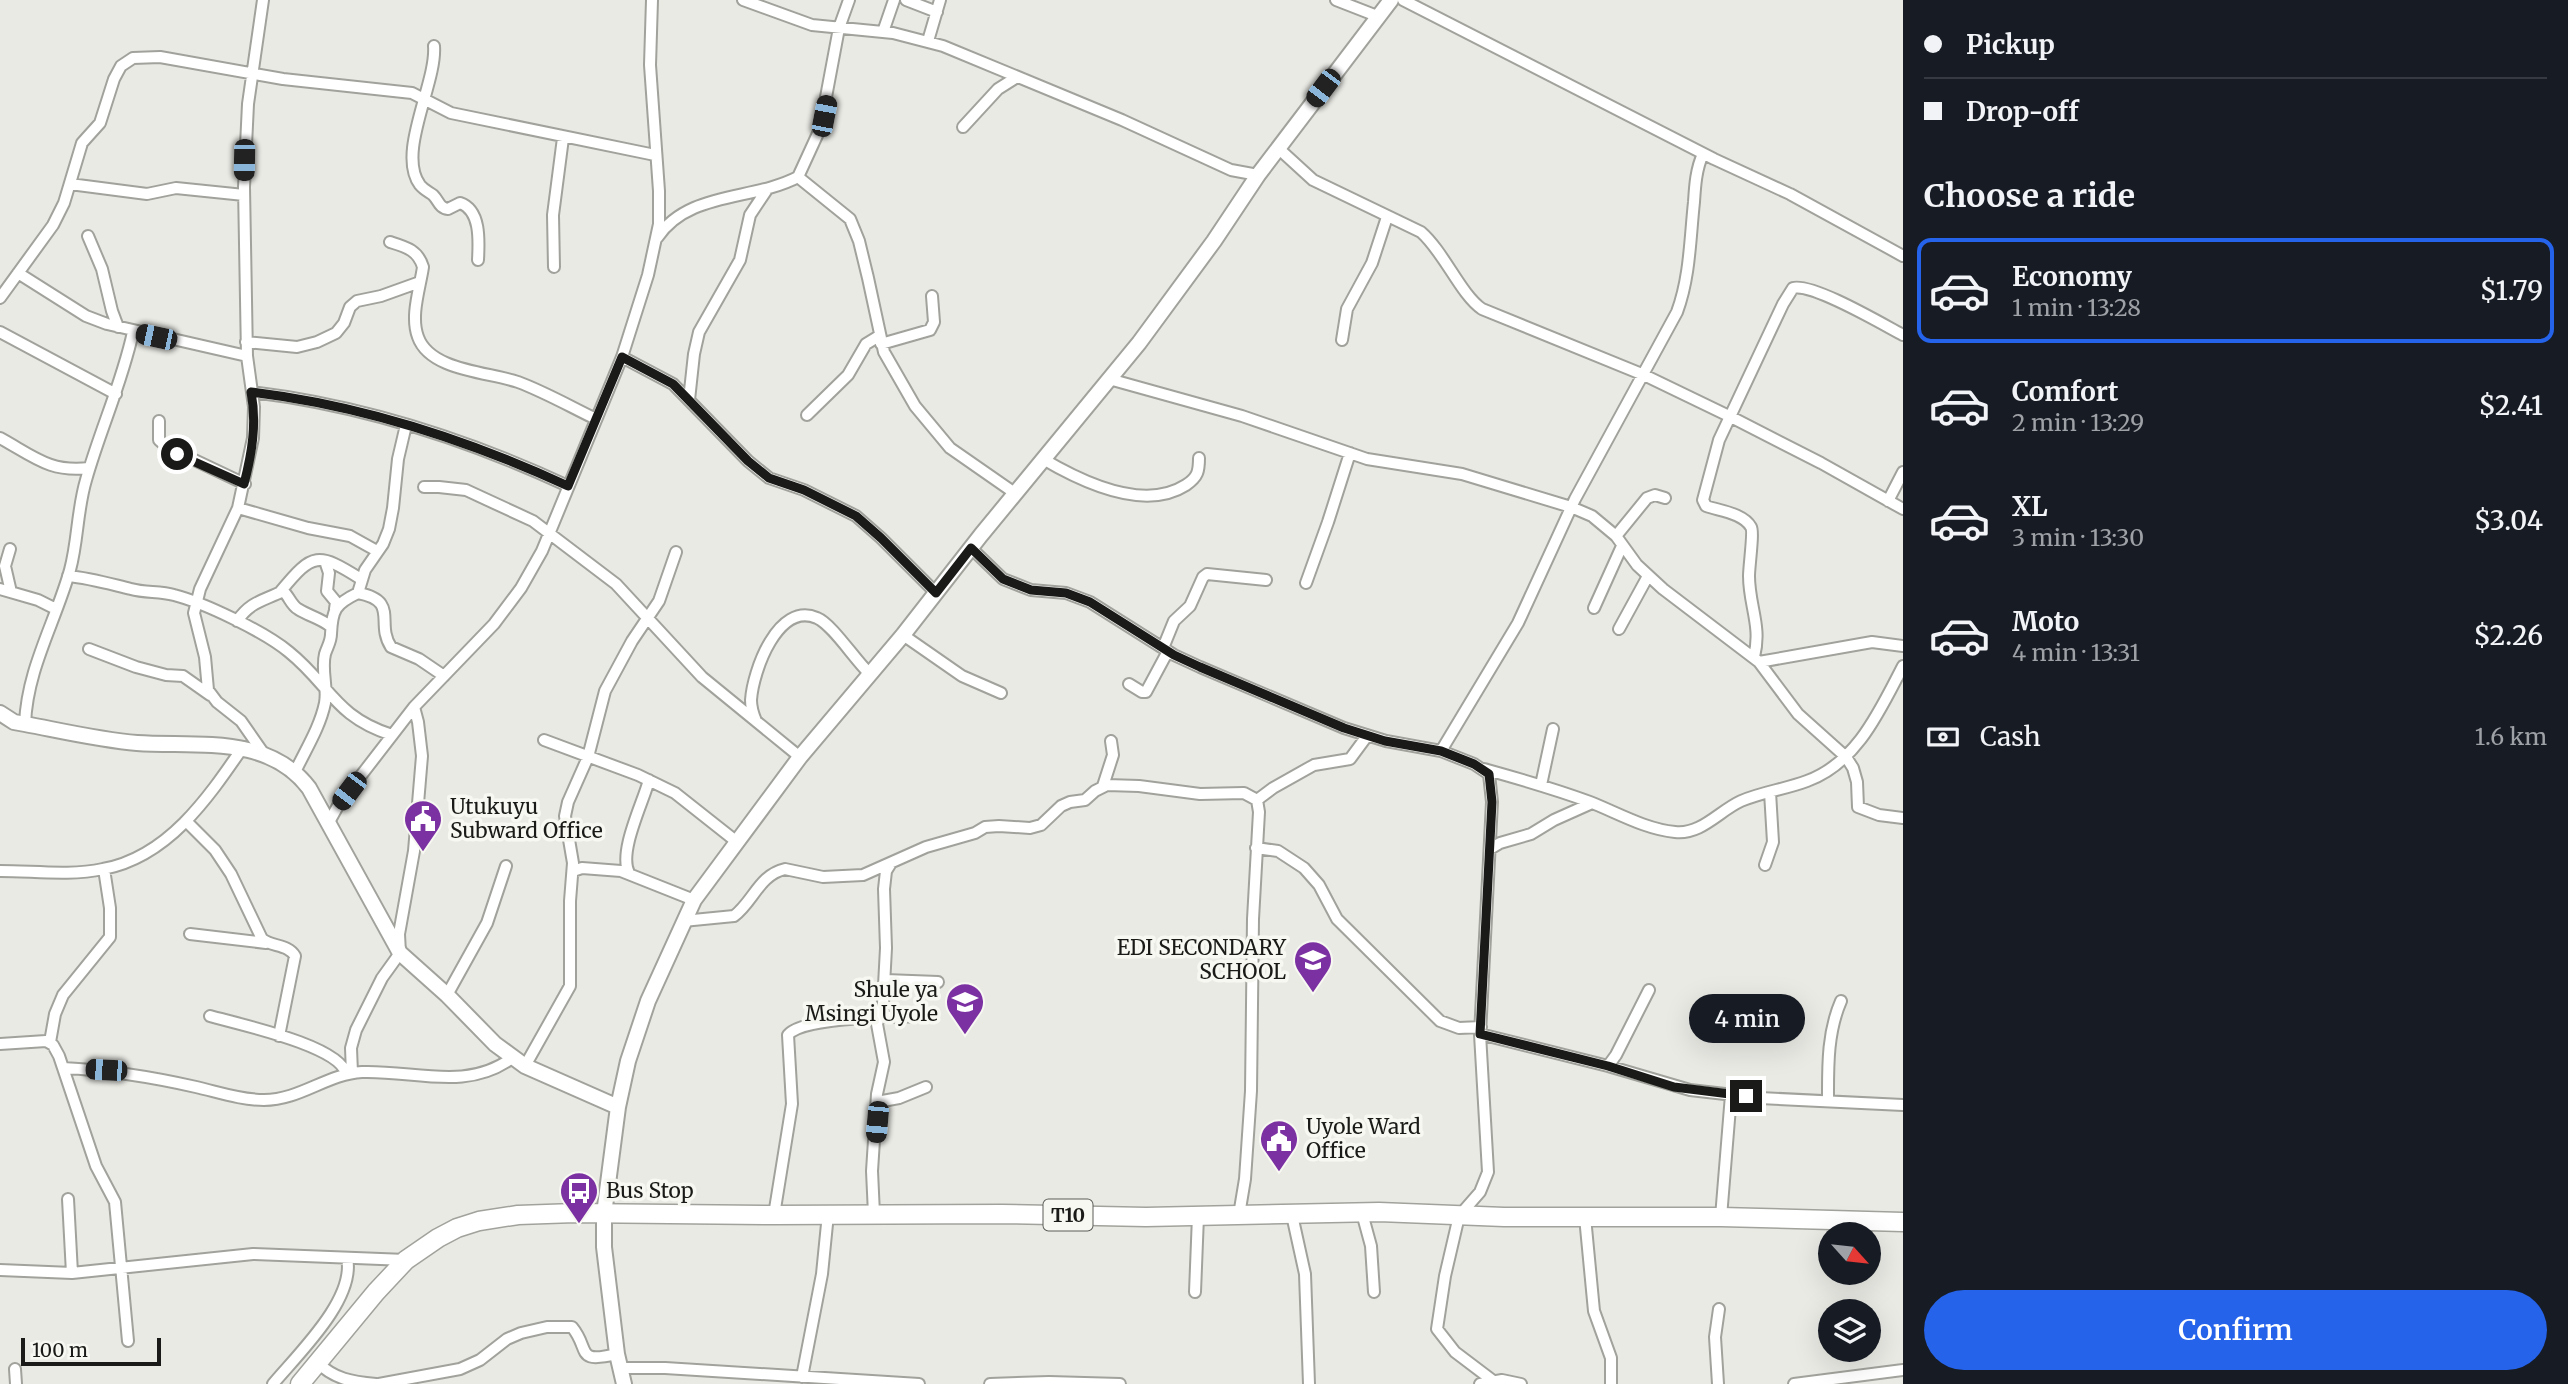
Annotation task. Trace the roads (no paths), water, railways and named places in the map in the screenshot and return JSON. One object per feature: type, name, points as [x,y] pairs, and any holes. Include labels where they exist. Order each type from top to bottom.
[{"type":"highway","name":"T10","points":[[300,1384],[406,1260],[457,1228],[479,1221],[543,1214],[1198,1216],[1362,1213],[1903,1222]]},
{"type":"street","points":[[212,697],[208,690],[205,656],[194,619],[195,604],[238,508],[253,438],[254,407],[246,342],[244,195],[248,104],[263,0]]},
{"type":"street","points":[[328,822],[338,804],[414,707],[494,624],[532,569],[549,535],[622,357],[648,275],[659,224],[650,65],[652,0]]},
{"type":"street","points":[[743,0],[811,25],[883,32],[928,41],[1122,120],[1231,170],[1258,176]]},
{"type":"street","points":[[656,241],[670,223],[702,204],[766,191],[799,177],[820,128],[839,28],[849,0]]},
{"type":"street","points":[[883,32],[894,0]]},
{"type":"street","points":[[906,0],[939,6],[928,41]]},
{"type":"street","points":[[1336,0],[1377,16]]},
{"type":"street","points":[[624,1384],[606,1269],[604,1214],[618,1107],[639,1026],[656,981],[694,900],[800,757],[903,635],[1109,379],[1214,241],[1278,148],[1391,0]]},
{"type":"street","points":[[1403,0],[1703,154],[1790,194],[1903,256]]},
{"type":"street","points":[[434,46],[432,69],[423,97],[415,142],[415,174],[422,188],[443,208],[448,209],[460,203],[474,213],[478,260]]},
{"type":"street","points":[[0,299],[53,225],[64,204],[82,143],[100,123],[114,79],[127,61],[142,57],[160,57],[254,75],[412,93],[451,113],[655,155]]},
{"type":"street","points":[[963,127],[998,89],[1017,77]]},
{"type":"street","points":[[554,267],[553,215],[563,138]]},
{"type":"street","points":[[1278,148],[1313,180],[1421,232],[1431,241],[1472,300],[1482,309],[1644,375],[1821,463],[1903,509]]},
{"type":"street","points":[[1441,751],[1523,614],[1571,507],[1644,375],[1682,299],[1698,169],[1703,154]]},
{"type":"street","points":[[799,177],[850,219],[869,278],[880,340],[898,380],[936,433],[963,458],[1016,494]]},
{"type":"street","points":[[70,184],[147,194],[176,188],[244,195]]},
{"type":"street","points":[[689,400],[699,332],[740,260],[750,215],[766,191]]},
{"type":"street","points":[[1342,340],[1347,309],[1372,263],[1387,217]]},
{"type":"street","points":[[88,236],[102,269],[111,311],[118,327]]},
{"type":"street","points":[[390,242],[415,252],[423,267],[416,316],[417,333],[423,345],[435,356],[462,369],[518,382],[596,419]]},
{"type":"street","points":[[18,273],[86,316],[133,332],[247,356]]},
{"type":"street","points":[[246,342],[297,347],[317,342],[336,333],[344,323],[350,307],[357,301],[381,296],[420,282]]},
{"type":"street","points":[[1756,660],[1758,632],[1749,577],[1752,530],[1737,516],[1706,506],[1703,500],[1719,440],[1793,288],[1804,288],[1838,302],[1903,335]]},
{"type":"street","points":[[807,415],[848,375],[866,344],[930,330],[934,322],[932,296]]},
{"type":"street","points":[[0,332],[116,394]]},
{"type":"street","points":[[24,724],[29,686],[68,576],[89,468],[116,394],[133,332]]},
{"type":"street","points":[[622,357],[665,379],[758,471],[856,516],[936,593]]},
{"type":"street","points":[[1109,379],[1242,416],[1386,464],[1462,474],[1571,507],[1592,516],[1616,536],[1648,576],[1691,613],[1756,660],[1798,715],[1846,757],[1856,776],[1858,807],[1868,812],[1903,818]]},
{"type":"street","points":[[251,392],[331,406],[406,425],[452,440],[568,486]]},
{"type":"street","points":[[159,421],[159,440],[167,447],[244,484]]},
{"type":"street","points":[[335,609],[358,593],[361,579],[383,544],[391,518],[398,459],[406,425]]},
{"type":"street","points":[[0,438],[54,467],[74,470],[89,468]]},
{"type":"street","points":[[1306,583],[1350,453]]},
{"type":"street","points":[[1043,460],[1100,486],[1134,494],[1162,495],[1177,492],[1197,476],[1199,458]]},
{"type":"street","points":[[1888,501],[1903,472]]},
{"type":"street","points":[[424,487],[458,489],[533,521],[616,584],[696,672],[800,757]]},
{"type":"street","points":[[1616,536],[1647,498],[1655,495],[1665,498]]},
{"type":"street","points":[[238,508],[350,536],[377,551]]},
{"type":"street","points":[[1594,608],[1622,546]]},
{"type":"street","points":[[971,548],[1003,579],[1031,590],[1066,593],[1090,602],[1165,649],[1289,705],[1367,736],[1441,751],[1483,769],[1541,785],[1642,823],[1685,832],[1695,830],[1742,801],[1819,776],[1846,757],[1877,715],[1903,666]]},
{"type":"street","points":[[10,549],[5,566],[6,590],[56,609]]},
{"type":"street","points":[[525,1066],[570,986],[573,857],[565,816],[572,792],[587,757],[605,691],[663,593],[676,552]]},
{"type":"street","points":[[237,621],[250,605],[273,598],[310,560],[325,561],[361,579]]},
{"type":"street","points":[[295,772],[318,725],[327,693],[325,654],[336,602],[327,591],[329,573],[325,561]]},
{"type":"street","points":[[1129,684],[1146,692],[1174,621],[1187,610],[1203,577],[1207,574],[1266,580]]},
{"type":"street","points":[[68,576],[140,591],[172,594],[237,621],[290,653],[327,693],[359,721],[392,735]]},
{"type":"street","points":[[1619,629],[1648,576]]},
{"type":"street","points":[[281,591],[288,594],[295,608],[318,617],[330,626]]},
{"type":"street","points":[[358,593],[374,598],[383,606],[386,617],[385,632],[391,647],[419,659],[444,676]]},
{"type":"street","points":[[756,721],[751,698],[765,652],[776,631],[793,618],[808,615],[825,622],[869,673]]},
{"type":"street","points":[[903,635],[962,676],[1001,693]]},
{"type":"street","points":[[1756,660],[1872,642],[1903,646]]},
{"type":"street","points":[[89,649],[136,667],[166,675],[183,676],[241,721],[264,754]]},
{"type":"street","points":[[349,1074],[351,1048],[356,1030],[382,978],[400,953],[399,934],[413,862],[422,756],[414,707]]},
{"type":"street","points":[[0,714],[14,722],[135,743],[243,747],[264,754],[295,772],[309,788],[400,953],[512,1058],[618,1107]]},
{"type":"street","points":[[1541,785],[1553,729]]},
{"type":"street","points":[[1257,800],[1314,765],[1350,758],[1367,736]]},
{"type":"street","points":[[544,740],[649,780],[685,799],[737,842]]},
{"type":"street","points":[[1102,786],[1113,755],[1111,741]]},
{"type":"street","points":[[0,872],[104,869],[147,852],[166,841],[186,821],[243,747]]},
{"type":"street","points":[[1483,769],[1489,774],[1492,783],[1481,1030],[1488,1172],[1480,1192],[1459,1216],[1437,1331],[1455,1352],[1492,1382]]},
{"type":"street","points":[[629,873],[625,864],[627,851],[649,780]]},
{"type":"street","points":[[684,920],[734,916],[768,876],[777,871],[785,869],[838,878],[871,873],[926,848],[975,833],[985,827],[1030,828],[1041,825],[1061,806],[1085,800],[1102,786],[1114,784],[1200,794],[1244,793],[1257,800]]},
{"type":"street","points":[[1765,865],[1773,842],[1770,792]]},
{"type":"street","points":[[1239,1215],[1245,1179],[1251,1091],[1256,848],[1259,823],[1257,800]]},
{"type":"street","points":[[1490,849],[1500,843],[1531,834],[1592,803]]},
{"type":"street","points":[[186,821],[225,864],[237,884],[255,929],[266,943]]},
{"type":"street","points":[[1256,848],[1278,851],[1304,868],[1319,886],[1337,919],[1440,1021],[1459,1028],[1481,1030],[1674,1087],[1731,1095],[1903,1105]]},
{"type":"street","points":[[874,1214],[872,1171],[877,1102],[884,1062],[877,1024],[883,1004],[885,980],[884,889],[886,871],[891,863]]},
{"type":"street","points":[[447,995],[487,923],[506,866]]},
{"type":"street","points":[[573,871],[582,868],[629,873],[694,900]]},
{"type":"street","points":[[104,869],[110,908],[110,937],[63,995],[55,1014],[50,1042],[63,1068],[96,1166],[115,1202],[128,1341]]},
{"type":"street","points":[[190,934],[266,943],[288,948],[295,956],[279,1036]]},
{"type":"street","points":[[885,980],[938,982]]},
{"type":"street","points":[[1608,1066],[1649,990]]},
{"type":"street","points":[[1828,1101],[1830,1038],[1841,1002]]},
{"type":"street","points":[[210,1016],[306,1044],[335,1058],[349,1074]]},
{"type":"street","points":[[774,1215],[792,1104],[788,1035],[800,1027],[878,1016],[932,1017]]},
{"type":"street","points":[[0,1044],[36,1040],[50,1042]]},
{"type":"street","points":[[63,1068],[130,1074],[256,1100],[293,1096],[349,1074],[472,1076],[496,1070],[512,1058]]},
{"type":"street","points":[[877,1102],[899,1098],[926,1087]]},
{"type":"street","points":[[1721,1217],[1731,1095]]},
{"type":"street","points":[[68,1199],[72,1273]]},
{"type":"street","points":[[1362,1213],[1371,1246],[1374,1292]]},
{"type":"street","points":[[802,1377],[822,1274],[828,1214]]},
{"type":"street","points":[[1292,1215],[1306,1274],[1309,1384]]},
{"type":"street","points":[[1195,1292],[1198,1216]]},
{"type":"street","points":[[1585,1217],[1594,1311],[1611,1358],[1611,1384]]},
{"type":"street","points":[[0,1270],[72,1273],[268,1254],[406,1260]]},
{"type":"street","points":[[273,1384],[342,1294],[349,1275],[348,1258]]},
{"type":"street","points":[[1718,1384],[1715,1337],[1719,1309]]},
{"type":"street","points":[[317,1362],[329,1374],[347,1381],[377,1384],[412,1382],[460,1369],[480,1360],[514,1335],[547,1327],[572,1327],[582,1350],[589,1357],[596,1359],[665,1368],[919,1384]]},
{"type":"street","points":[[15,1369],[16,1384]]},
{"type":"street","points":[[1794,1384],[1903,1370]]},
{"type":"street","points":[[990,1384],[1120,1384]]},
{"type":"street","points":[[1480,1384],[1521,1384]]},
{"type":"place","name":"Utukuyu Subward Office","points":[[423,853]]},
{"type":"place","name":"EDI SECONDARY SCHOOL","points":[[1313,994]]},
{"type":"place","name":"Shule ya Msingi Uyole","points":[[965,1036]]},
{"type":"place","name":"Uyole Ward Office","points":[[1279,1173]]},
{"type":"place","name":"Bus Stop","points":[[579,1225]]}]
